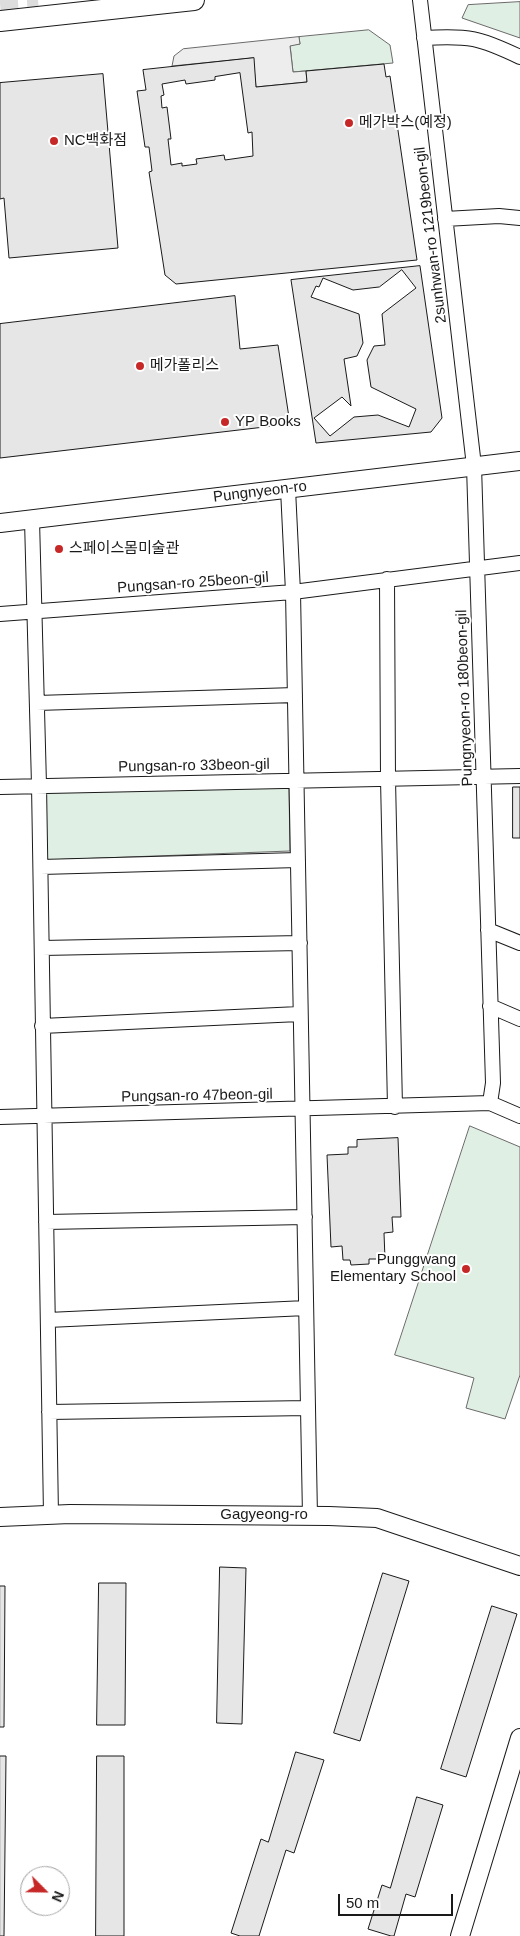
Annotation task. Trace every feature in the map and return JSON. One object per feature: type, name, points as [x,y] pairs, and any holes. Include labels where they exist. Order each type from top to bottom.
[{"type":"main road","points":[[0,21],[194,0]]},
{"type":"street","name":"2sunhwan-ro 1219beon-gil","points":[[420,0],[474,466]]},
{"type":"street","points":[[424,38],[448,36],[475,38],[484,40],[520,57]]},
{"type":"street","points":[[445,219],[500,216],[520,218]]},
{"type":"street","name":"Pungnyeon-ro","points":[[0,524],[520,461]]},
{"type":"street","name":"Pungnyeon-ro 180beon-gil","points":[[474,466],[493,1083],[490,1103]]},
{"type":"street","points":[[288,489],[293,592],[300,943],[299,1014],[303,1110],[310,1516]]},
{"type":"street","points":[[32,520],[39,785],[51,1514]]},
{"type":"street","name":"Pungsan-ro 25beon-gil","points":[[0,614],[293,592],[520,563]]},
{"type":"street","points":[[387,579],[388,779],[395,1107]]},
{"type":"street","points":[[37,703],[295,695]]},
{"type":"street","points":[[483,777],[520,776]]},
{"type":"street","name":"Pungsan-ro 33beon-gil","points":[[0,787],[483,777]]},
{"type":"street","points":[[40,867],[298,860]]},
{"type":"street","points":[[488,930],[520,943]]},
{"type":"street","points":[[42,948],[300,943]]},
{"type":"street","points":[[490,1006],[520,1019]]},
{"type":"street","points":[[42,1026],[299,1014]]},
{"type":"street","name":"Pungsan-ro 47beon-gil","points":[[0,1117],[303,1110],[490,1103],[520,1116]]},
{"type":"street","points":[[46,1222],[304,1217]]},
{"type":"street","points":[[48,1320],[306,1308]]},
{"type":"street","points":[[49,1412],[308,1408]]},
{"type":"street","name":"Gagyeong-ro","points":[[0,1516],[51,1514],[377,1518],[520,1566]]},
{"type":"street","points":[[460,1936],[520,1738]]},
{"type":"green space","points":[[520,2],[520,38],[462,18],[468,5]]},
{"type":"green space","points":[[369,30],[390,45],[393,63],[293,72],[290,45],[300,44],[299,37]]},
{"type":"green space","points":[[289,788],[290,851],[47,860],[45,792]]},
{"type":"green space","name":"Punggwang Elementary School","points":[[470,1126],[520,1147],[520,1375],[505,1419],[466,1408],[474,1378],[395,1355]]},
{"type":"shaded area","points":[[299,37],[300,44],[290,46],[293,72],[306,71],[307,82],[256,87],[253,58],[172,66],[174,56],[183,49]]},
{"type":"building","points":[[254,58],[256,87],[307,82],[306,71],[384,64],[386,77],[390,76],[417,260],[176,284],[165,275],[149,172],[152,171],[149,147],[145,147],[137,91],[146,90],[143,70]]},
{"type":"building","points":[[240,73],[248,133],[252,132],[253,156],[225,160],[224,155],[196,159],[197,164],[182,166],[182,163],[171,165],[168,139],[171,139],[167,107],[162,108],[161,96],[164,95],[162,84],[185,80],[186,84],[215,80],[215,77]]},
{"type":"building","name":"NC백화점","points":[[103,74],[118,248],[9,258],[4,198],[0,199],[0,83]]},
{"type":"building","points":[[420,266],[442,418],[431,432],[316,443],[291,280]]},
{"type":"building","points":[[402,270],[416,288],[382,314],[385,345],[374,346],[367,360],[371,387],[416,409],[409,427],[378,415],[354,417],[330,436],[314,418],[342,397],[351,406],[344,359],[357,356],[363,343],[359,314],[311,297],[316,286],[319,287],[323,278],[353,290],[379,287]]},
{"type":"building","name":"메가폴리스","points":[[235,296],[240,349],[278,345],[290,424],[0,458],[0,324]]},
{"type":"building","points":[[513,787],[520,787],[520,838],[513,838]]},
{"type":"building","points":[[398,1138],[401,1217],[392,1217],[393,1232],[384,1233],[385,1259],[369,1259],[369,1264],[351,1265],[350,1260],[343,1260],[342,1246],[331,1247],[327,1155],[348,1154],[348,1147],[357,1147],[357,1140]]},
{"type":"building","points":[[220,1567],[246,1568],[242,1724],[217,1723]]},
{"type":"building","points":[[383,1573],[409,1581],[360,1741],[334,1733]]},
{"type":"building","points":[[99,1583],[126,1583],[125,1725],[97,1725]]},
{"type":"building","points":[[0,1586],[5,1586],[4,1727],[0,1727]]},
{"type":"building","points":[[492,1606],[517,1614],[466,1777],[441,1769]]},
{"type":"building","points":[[296,1752],[324,1760],[294,1853],[286,1850],[259,1936],[240,1936],[231,1933],[261,1839],[268,1842]]},
{"type":"building","points":[[0,1756],[6,1756],[4,1936],[0,1936]]},
{"type":"building","points":[[97,1756],[124,1756],[124,1936],[96,1936]]},
{"type":"building","points":[[417,1797],[443,1805],[415,1897],[406,1894],[394,1936],[391,1936],[368,1929],[382,1885],[390,1888]]},
{"type":"tunnel","points":[[0,3],[38,0]]},
{"type":"place","name":"메가박스(예정)","points":[[349,123]]},
{"type":"place","name":"NC백화점","points":[[54,141]]},
{"type":"place","name":"메가폴리스","points":[[140,366]]},
{"type":"place","name":"YP Books","points":[[225,422]]},
{"type":"place","name":"스페이스몸미술관","points":[[59,549]]},
{"type":"place","name":"Punggwang Elementary School","points":[[466,1269]]}]
